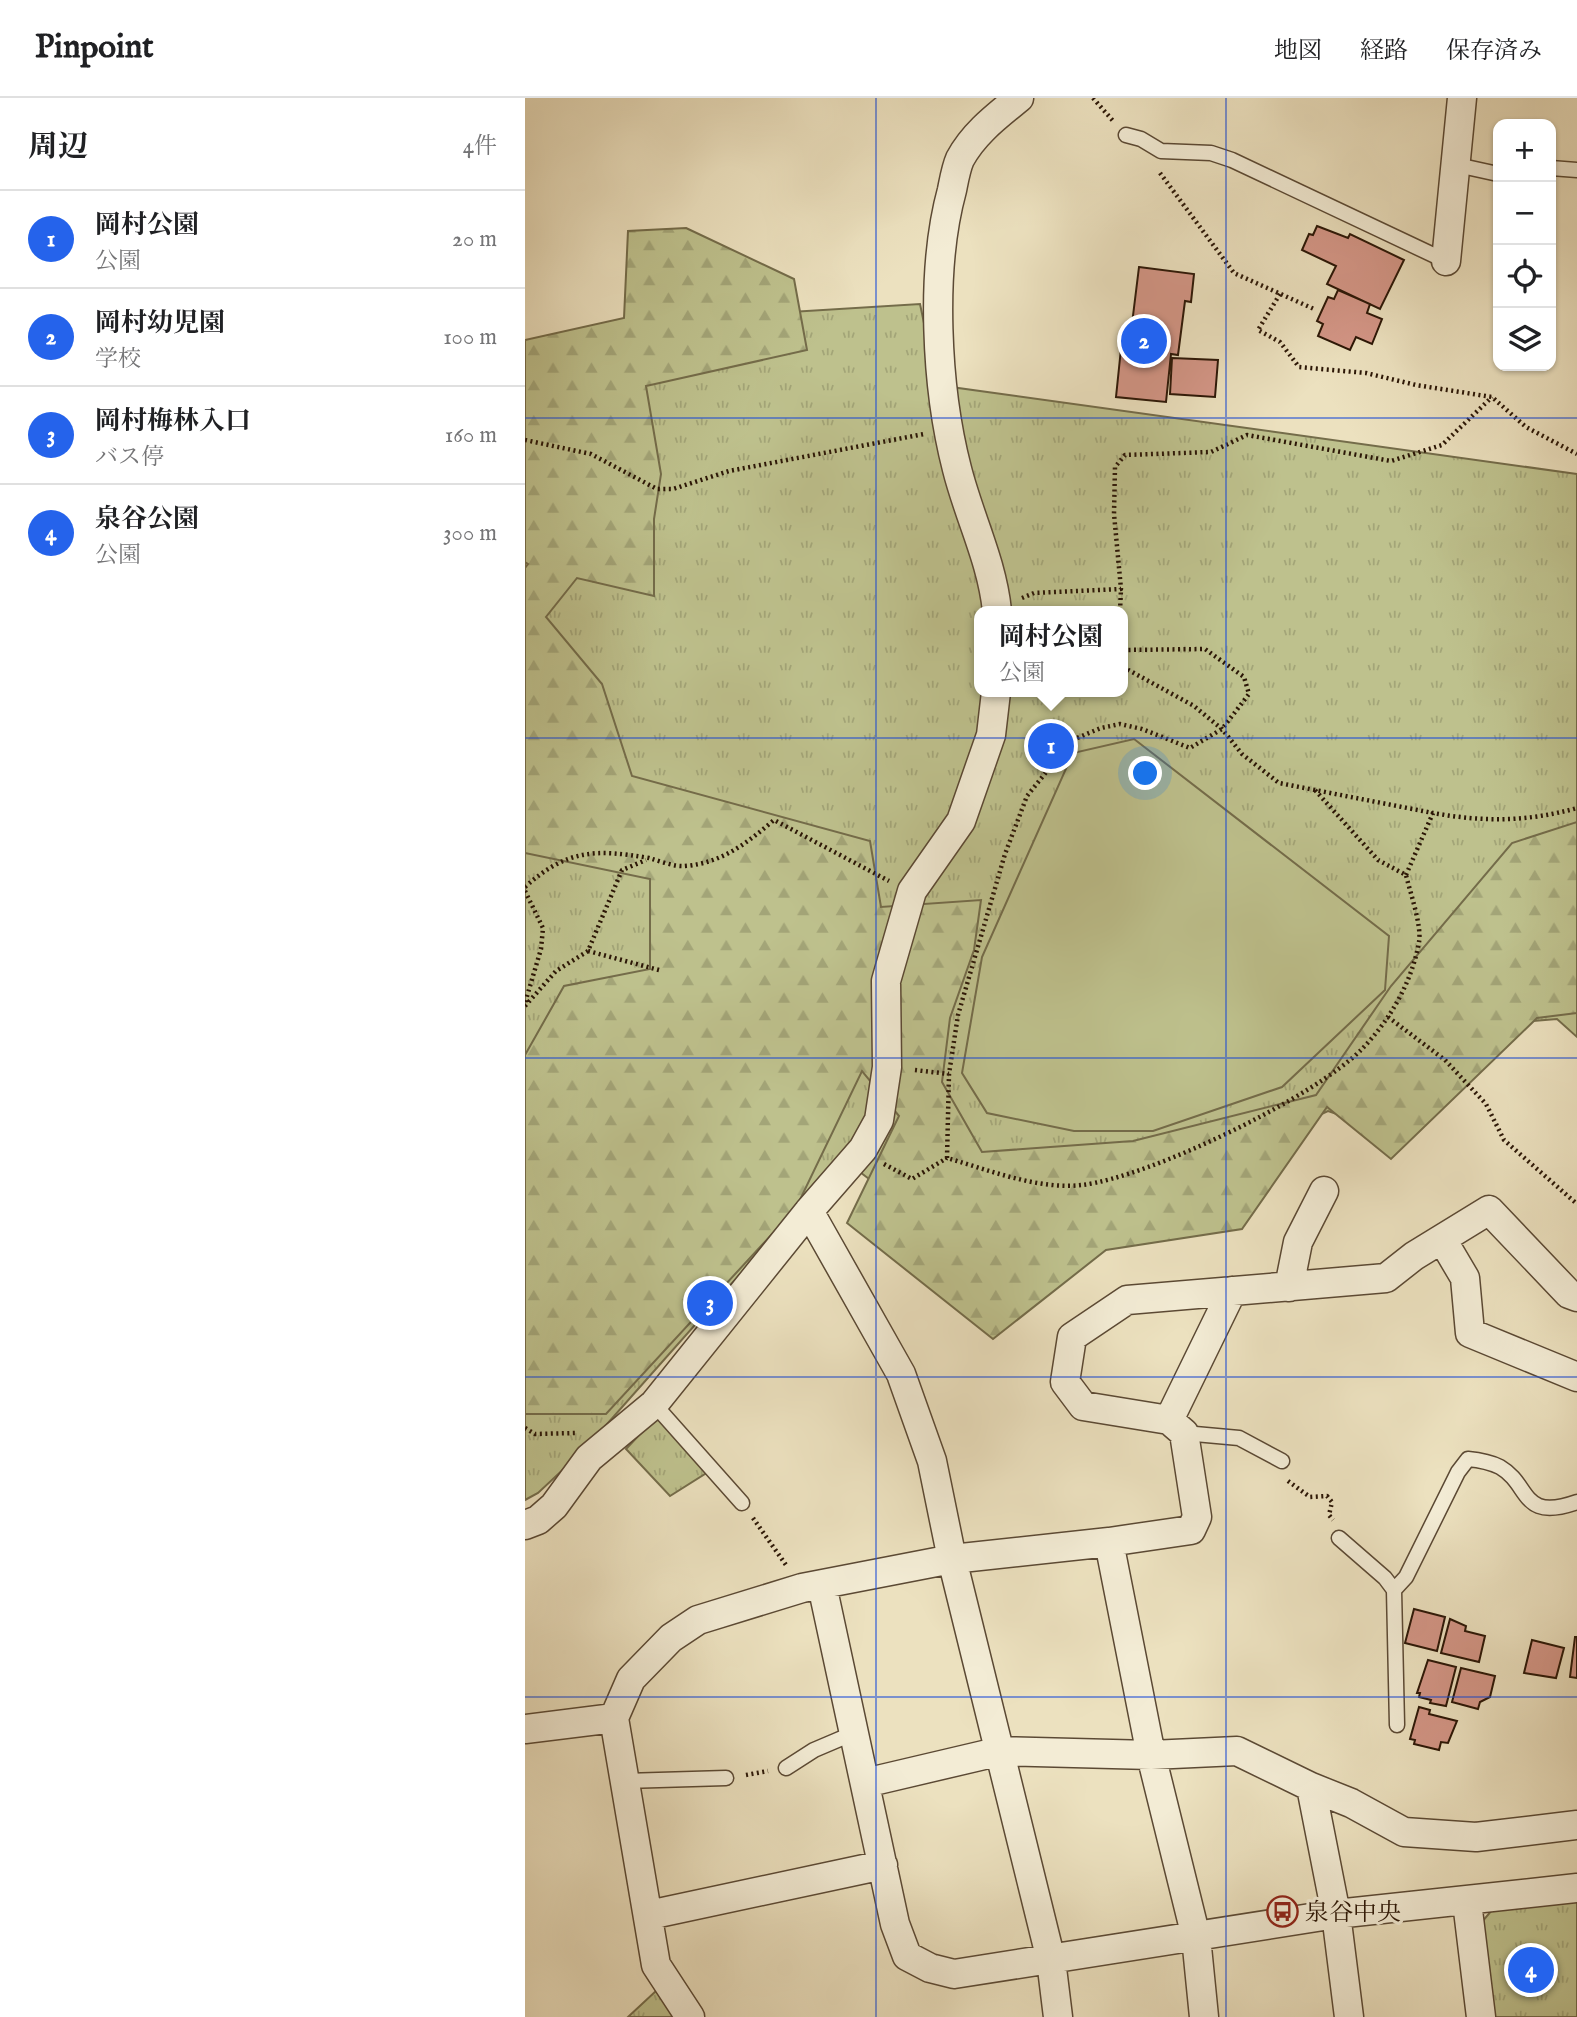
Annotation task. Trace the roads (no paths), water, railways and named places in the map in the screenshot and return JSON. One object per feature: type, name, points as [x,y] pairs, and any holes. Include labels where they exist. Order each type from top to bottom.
[{"type":"street","points":[[996,601],[991,569],[957,470],[949,429],[940,334],[938,263],[944,218],[960,160],[980,131],[1019,98]]},
{"type":"street","points":[[1446,261],[1462,98]]},
{"type":"street","points":[[525,1525],[538,1520],[554,1506],[607,1440],[639,1419],[653,1404],[809,1211],[863,1149],[879,1120],[887,1067],[885,981],[912,891],[961,821],[991,735],[995,697]]},
{"type":"street","points":[[1289,1287],[1298,1242],[1324,1191]]},
{"type":"street","points":[[1176,1427],[1083,1406],[1065,1382],[1072,1337],[1127,1300],[1387,1278],[1489,1210],[1569,1294],[1577,1297]]},
{"type":"street","points":[[809,1211],[901,1374],[932,1461],[952,1559],[1051,1960],[1058,2017]]},
{"type":"street","points":[[1442,1239],[1465,1278],[1469,1333],[1577,1377]]},
{"type":"street","points":[[689,2017],[656,1965],[614,1718],[631,1679],[671,1638],[698,1620],[812,1586],[952,1559],[1191,1530],[1197,1517],[1176,1427],[1232,1291]]},
{"type":"street","points":[[1109,1542],[1151,1755],[1196,1937],[1204,2017]]},
{"type":"street","points":[[812,1586],[854,1733],[895,1924],[907,1956],[930,1968],[954,1974],[1336,1914],[1467,1902],[1577,1888]]},
{"type":"street","points":[[525,1729],[614,1718]]},
{"type":"street","points":[[865,1783],[1001,1751],[1151,1755],[1237,1751],[1351,1803],[1404,1832],[1476,1837],[1577,1825]]},
{"type":"street","points":[[1311,1787],[1336,1914],[1349,2017]]},
{"type":"street","points":[[649,1915],[883,1866]]},
{"type":"street","points":[[1467,1902],[1481,2017]]},
{"type":"lane","points":[[1126,135],[1141,138],[1161,151],[1211,153],[1232,160],[1446,261]]},
{"type":"lane","points":[[1457,166],[1493,173]]},
{"type":"lane","points":[[1556,168],[1577,170]]},
{"type":"lane","points":[[653,1404],[742,1503]]},
{"type":"lane","points":[[1176,1427],[1239,1438],[1282,1461]]},
{"type":"lane","points":[[1394,1590],[1406,1577],[1458,1472],[1468,1459],[1503,1468],[1528,1501],[1544,1508],[1577,1502]]},
{"type":"lane","points":[[1339,1538],[1385,1578],[1394,1590],[1397,1725]]},
{"type":"lane","points":[[786,1768],[814,1749],[854,1733]]},
{"type":"lane","points":[[625,1781],[726,1778]]},
{"type":"place","name":"岡村幼児園","points":[[1144,341]]},
{"type":"place","name":"岡村公園","points":[[1051,746]]},
{"type":"place","name":"岡村梅林入口","points":[[710,1303]]},
{"type":"place","name":"泉谷中央","points":[[1282,1912]]},
{"type":"place","name":"泉谷公園","points":[[1531,1970]]}]
